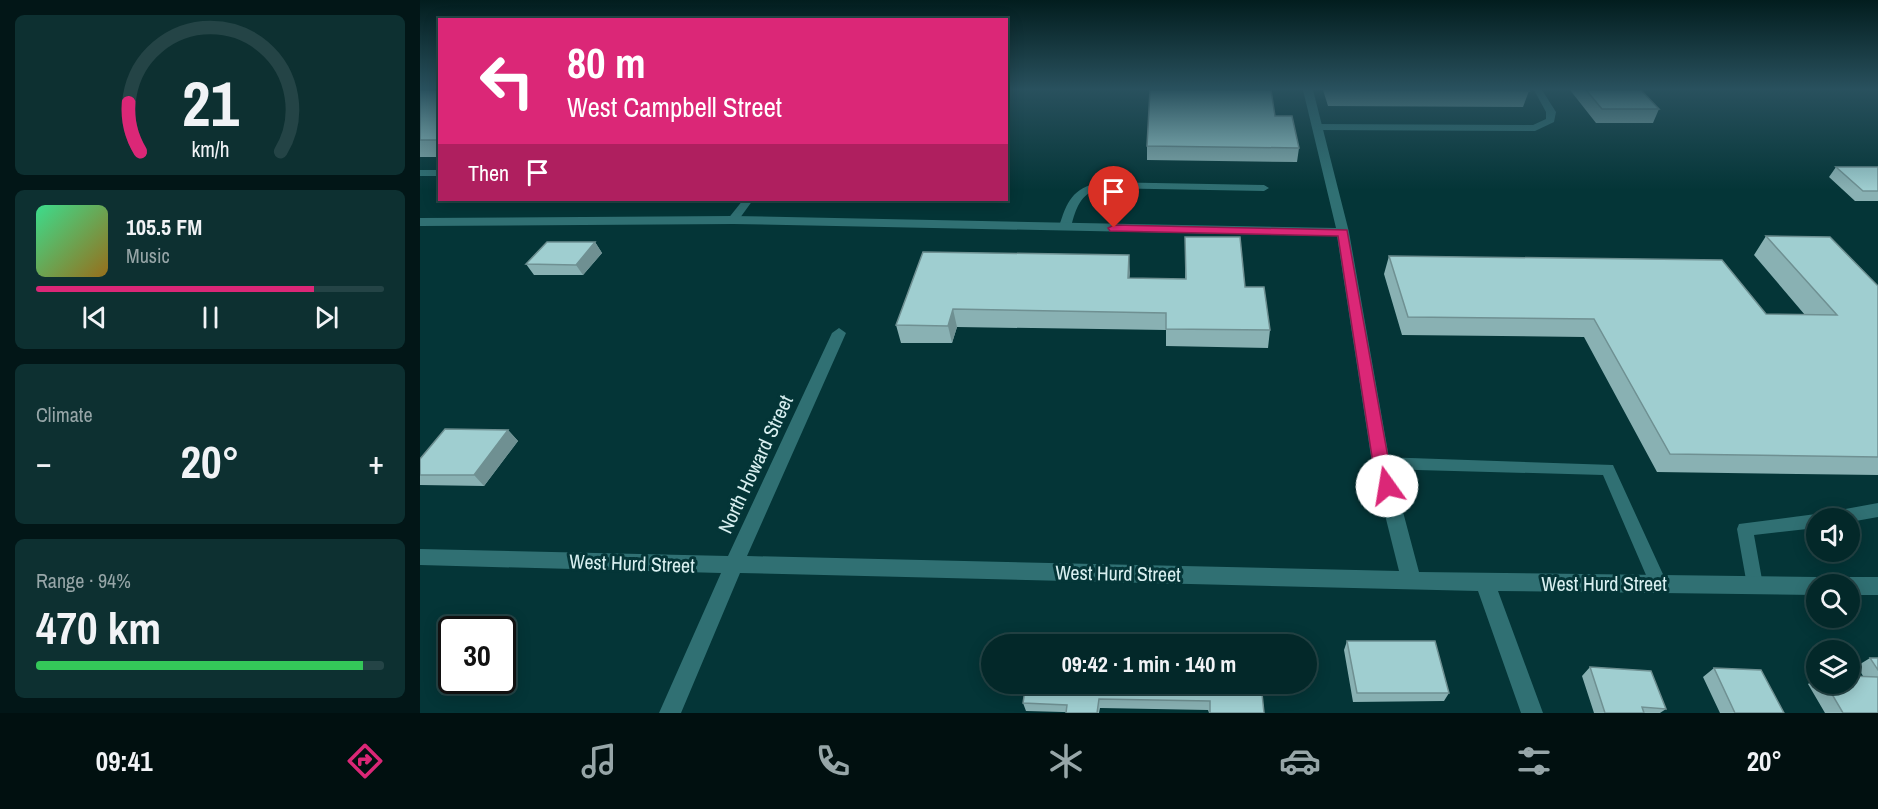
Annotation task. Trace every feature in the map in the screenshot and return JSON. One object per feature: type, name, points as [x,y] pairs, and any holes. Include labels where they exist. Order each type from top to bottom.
[{"type":"street","points":[[1316,123],[1343,232],[1381,463],[1411,579]]},
{"type":"street","points":[[420,222],[733,220],[1343,232]]},
{"type":"street","name":"North Howard Street","points":[[669,713],[839,333]]},
{"type":"street","name":"West Hurd Street","points":[[420,557],[1485,582],[1806,586]]},
{"type":"street","points":[[1485,582],[1532,713]]},
{"type":"street","points":[[1860,586],[1878,586]]},
{"type":"lane","points":[[1317,127],[1535,129],[1545,123]]},
{"type":"lane","points":[[420,173],[438,173]]},
{"type":"lane","points":[[1065,227],[1074,200],[1086,188],[1100,185],[1264,188]]},
{"type":"lane","points":[[733,220],[747,201]]},
{"type":"lane","points":[[1381,463],[1608,469],[1658,583]]},
{"type":"lane","points":[[1860,513],[1878,510]]},
{"type":"lane","points":[[1754,585],[1745,529],[1806,522]]},
{"type":"building","points":[[420,123],[438,123],[438,140],[420,140]]},
{"type":"building","points":[[1148,123],[1294,123],[1299,148],[1147,146]]},
{"type":"building","points":[[1836,167],[1878,167],[1878,191],[1863,191]]},
{"type":"building","points":[[1766,236],[1830,237],[1878,286],[1878,457],[1670,454],[1594,319],[1408,317],[1389,256],[1722,260],[1766,314],[1837,315]]},
{"type":"building","points":[[1185,237],[1240,237],[1245,287],[1264,287],[1270,330],[1166,329],[1166,313],[953,309],[948,326],[896,325],[923,252],[1129,255],[1128,278],[1186,279]]},
{"type":"building","points":[[547,242],[595,242],[576,265],[526,264]]},
{"type":"building","points":[[445,429],[508,430],[474,475],[420,475],[420,459]]},
{"type":"building","points":[[1347,641],[1435,641],[1449,693],[1357,693]]},
{"type":"building","points":[[1870,658],[1878,658],[1878,670]]},
{"type":"building","points":[[1590,667],[1651,671],[1666,709],[1642,707],[1644,713],[1605,713]]},
{"type":"building","points":[[1714,668],[1761,670],[1784,713],[1735,713]]},
{"type":"building","points":[[1860,676],[1878,677],[1878,713],[1843,713],[1832,694],[1860,694]]},
{"type":"building","points":[[1024,694],[1262,694],[1264,713],[1210,713],[1210,701],[1099,699],[1097,713],[1066,713],[1067,705],[1023,703]]},
{"type":"route","points":[[1114,228],[1343,232],[1381,463],[1387,486]]}]
